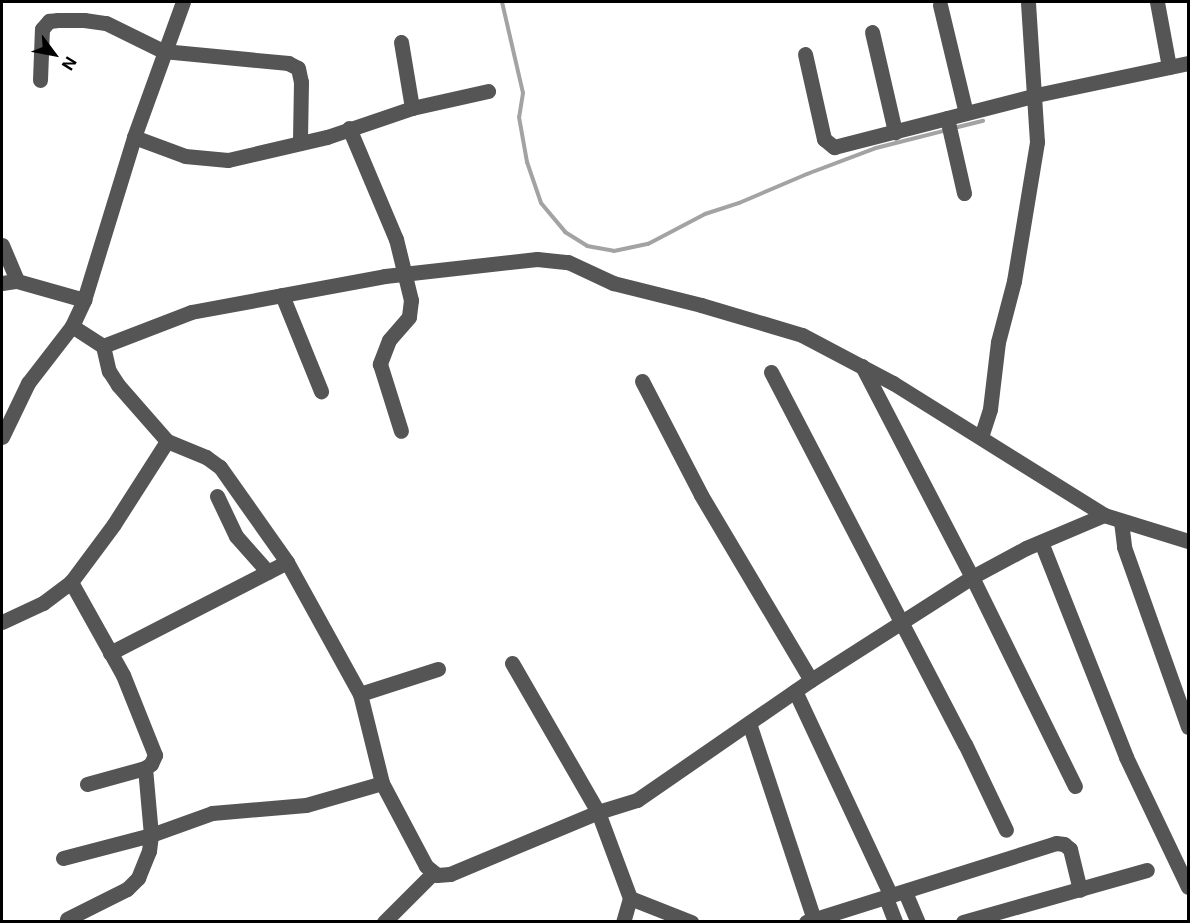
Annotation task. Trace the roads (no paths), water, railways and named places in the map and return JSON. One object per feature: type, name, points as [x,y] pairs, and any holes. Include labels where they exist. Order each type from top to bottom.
[{"type":"street","points":[[4,426],[28,383],[72,326],[84,300],[134,137],[163,51],[183,2]]},
{"type":"street","points":[[981,437],[990,409],[998,342],[1014,281],[1037,142],[1036,95],[1028,2]]},
{"type":"street","points":[[1157,2],[1169,67]]},
{"type":"street","points":[[940,5],[966,113]]},
{"type":"street","points":[[40,80],[40,37],[42,29],[50,21],[84,20],[106,23],[163,51],[295,66],[301,82],[300,142]]},
{"type":"street","points":[[872,32],[895,132]]},
{"type":"street","points":[[401,42],[412,108]]},
{"type":"street","points":[[805,54],[827,144],[838,147],[895,132],[948,126],[966,113],[1036,95],[1188,63]]},
{"type":"street","points":[[134,137],[185,156],[212,160],[248,156],[327,137],[412,108],[488,91]]},
{"type":"street","points":[[948,126],[964,193]]},
{"type":"street","points":[[350,128],[396,239],[411,300],[409,317],[389,340],[380,364],[401,431]]},
{"type":"street","points":[[2,245],[9,282],[84,300]]},
{"type":"street","points":[[103,346],[191,312],[282,295],[406,274],[537,259],[568,262],[626,287],[787,330],[862,366],[981,437],[1104,515],[1188,541]]},
{"type":"street","points":[[282,295],[321,391]]},
{"type":"street","points":[[72,326],[103,346],[109,371],[167,441],[206,457],[220,467],[287,562],[360,694],[382,783],[432,873]]},
{"type":"street","points":[[862,366],[972,577],[1075,786]]},
{"type":"street","points":[[771,372],[902,623],[1006,830]]},
{"type":"street","points":[[642,381],[701,495],[810,680]]},
{"type":"street","points":[[2,622],[43,603],[70,582],[114,524],[167,441]]},
{"type":"street","points":[[217,496],[236,536],[268,572]]},
{"type":"street","points":[[384,921],[432,873],[450,874],[598,812],[617,808],[651,792],[810,680],[972,577],[1041,542],[1104,515]]},
{"type":"street","points":[[1121,521],[1124,547],[1188,727]]},
{"type":"street","points":[[1041,542],[1126,757],[1188,887]]},
{"type":"street","points":[[110,653],[287,562]]},
{"type":"street","points":[[70,582],[123,675],[155,755],[151,764],[145,768],[87,784]]},
{"type":"street","points":[[512,663],[598,812],[630,898],[622,921]]},
{"type":"street","points":[[360,694],[438,669]]},
{"type":"street","points":[[795,691],[894,895],[918,921]]},
{"type":"street","points":[[749,723],[810,920],[1061,843],[1070,849],[1080,890]]},
{"type":"street","points":[[67,919],[133,884],[143,867],[151,835],[145,768]]},
{"type":"street","points":[[63,858],[151,835],[212,813],[306,805],[382,783]]},
{"type":"street","points":[[963,921],[1147,870]]},
{"type":"street","points":[[894,895],[895,921]]},
{"type":"street","points":[[630,898],[691,921]]},
{"type":"waterway","points":[[502,2],[523,93],[519,117],[527,162],[541,203],[565,232],[587,246],[614,251],[648,244],[705,214],[739,203],[807,174],[876,148],[947,130]]},
{"type":"waterway","points":[[954,128],[983,121]]}]
